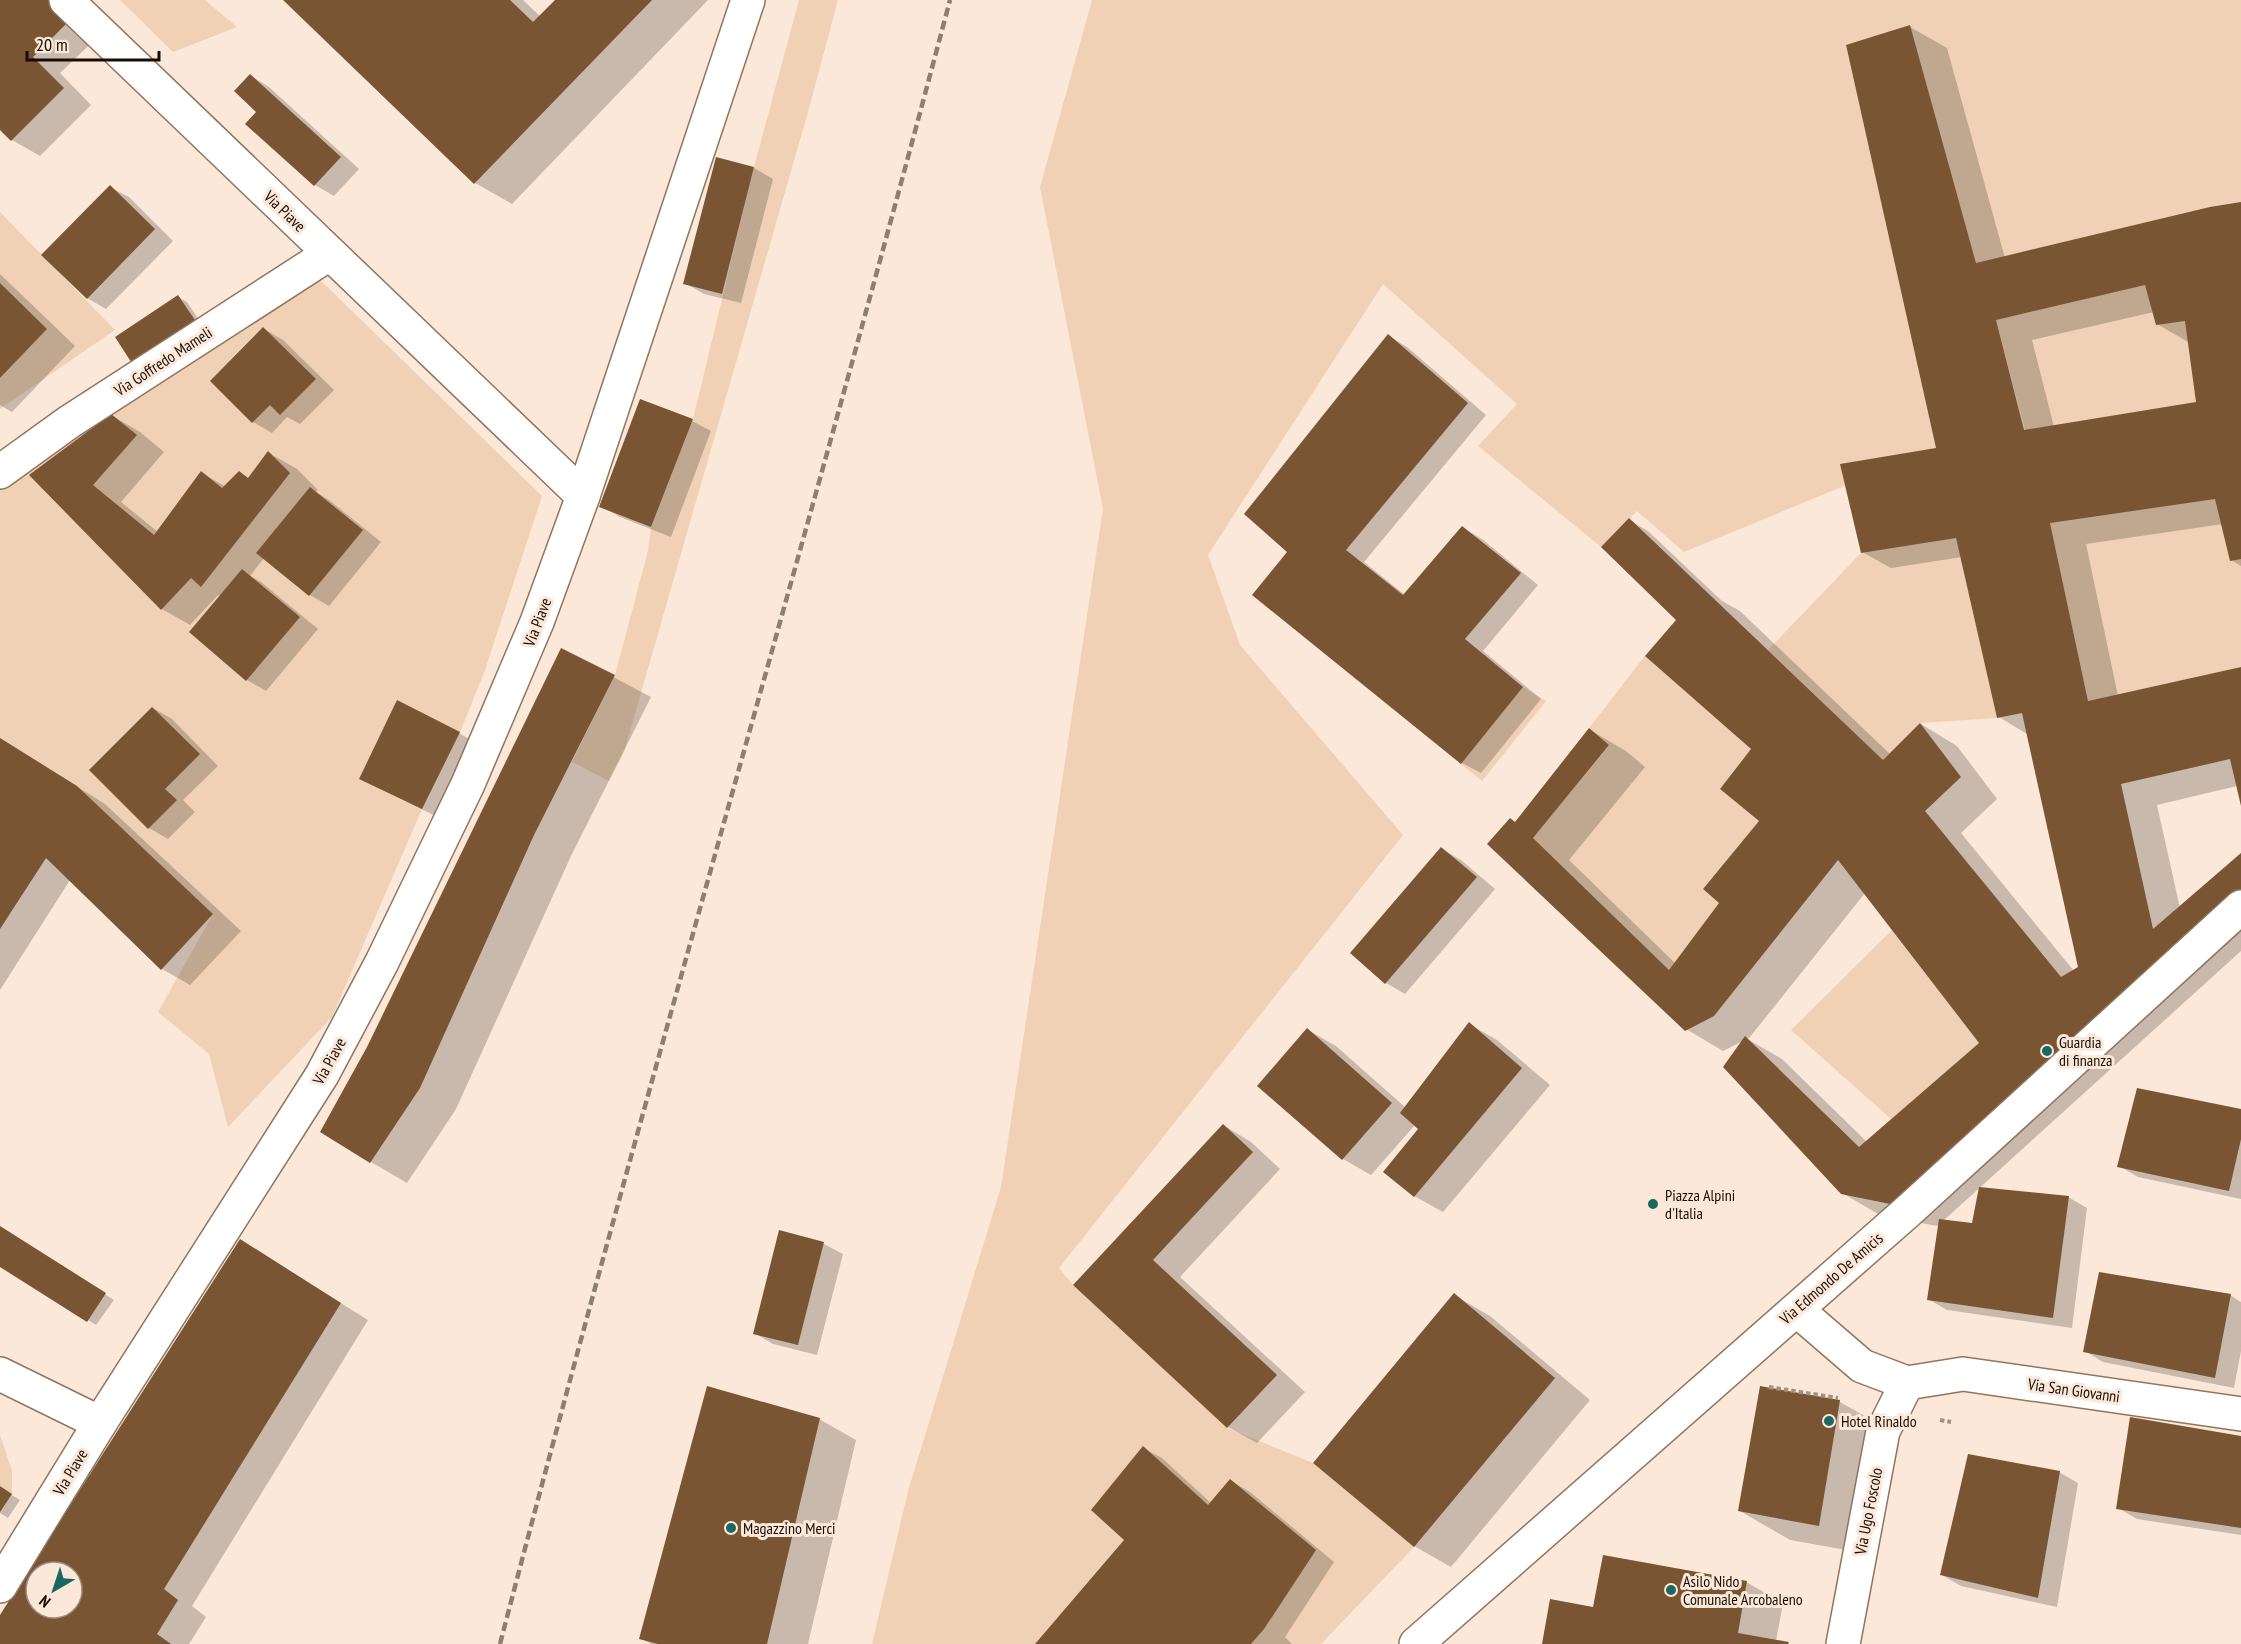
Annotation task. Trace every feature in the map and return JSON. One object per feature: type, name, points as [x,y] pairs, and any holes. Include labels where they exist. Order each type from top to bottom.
[{"type":"street","name":"Via Piave","points":[[66,0],[583,496]]},
{"type":"street","name":"Via Piave","points":[[0,1586],[100,1423],[322,1075],[382,962],[468,784],[537,622],[583,496],[748,0]]},
{"type":"street","name":"Via Goffredo Mameli","points":[[0,472],[69,422],[329,254]]},
{"type":"street","name":"Via Edmondo De Amicis","points":[[1416,1644],[1916,1204],[2241,907]]},
{"type":"street","points":[[1797,1310],[1862,1366],[1907,1383]]},
{"type":"street","points":[[0,1374],[100,1423]]},
{"type":"street","name":"Via San Giovanni","points":[[1907,1383],[1964,1374],[2241,1414]]},
{"type":"street","name":"Via Ugo Foscolo","points":[[1843,1644],[1883,1431],[1907,1383]]},
{"type":"path","points":[[1727,1370],[1739,1383],[1839,1399]]},
{"type":"shaded area","points":[[120,0],[205,0],[237,27],[173,52]]},
{"type":"shaded area","points":[[799,0],[838,0],[808,112],[624,752],[609,781],[572,762],[615,675],[648,551],[651,527],[693,419],[754,167]]},
{"type":"shaded area","points":[[1092,0],[2241,0],[2241,667],[2088,701],[2050,523],[1996,320],[1976,263],[1910,25],[1846,46],[1936,448],[1684,552],[1637,511],[1601,547],[1478,446],[1517,404],[1383,284],[1208,555],[1240,645],[1403,835],[1059,1268],[1073,1285],[1227,1428],[1313,1463],[1414,1547],[1321,1644],[872,1644],[908,1491],[1001,1187],[1103,509],[1040,187]]},
{"type":"shaded area","points":[[0,212],[115,330],[0,409],[0,378],[47,329],[0,283]]},
{"type":"shaded area","points":[[313,273],[542,496],[485,670],[460,732],[422,809],[332,1017],[228,1127],[209,1054],[158,1012],[213,914],[77,786],[0,738],[0,485]]},
{"type":"shaded area","points":[[1956,538],[1997,718],[1920,723],[1883,760],[1768,650],[1861,553]]},
{"type":"shaded area","points":[[1645,656],[1751,749],[1720,789],[1759,821],[1703,889],[1719,903],[1669,970],[1533,838],[1609,746],[1589,728]]},
{"type":"shaded area","points":[[1523,687],[1546,701],[1482,781],[1461,764]]},
{"type":"shaded area","points":[[1892,930],[1979,1043],[1891,1119],[1791,1030]]},
{"type":"shaded area","points":[[0,1435],[12,1471],[12,1494],[0,1486]]},
{"type":"building","points":[[0,0],[66,0],[78,12],[33,57],[64,88],[11,141],[0,130]]},
{"type":"building","points":[[283,0],[510,0],[533,22],[555,0],[652,0],[474,184]]},
{"type":"building","points":[[1910,25],[1976,263],[2210,207],[2241,202],[2241,559],[2230,561],[2215,499],[2050,523],[2088,701],[2241,667],[2241,806],[2230,759],[2121,784],[2153,929],[2241,853],[2241,893],[1900,1206],[1841,1194],[1723,1067],[1745,1036],[1859,1147],[1979,1043],[1838,860],[1714,1016],[1685,1031],[1487,844],[1510,818],[1515,822],[1589,728],[1609,745],[1533,838],[1669,970],[1719,903],[1703,889],[1759,821],[1720,789],[1751,749],[1645,656],[1676,620],[1601,547],[1629,518],[1883,760],[1920,723],[1961,777],[1925,811],[2061,977],[2078,967],[2022,713],[1997,718],[1956,538],[1861,553],[1840,464],[1936,448],[1846,45]],"holes":[[[2145,285],[2156,325],[2185,321],[2196,402],[2024,430],[1996,320]]]},
{"type":"building","points":[[250,74],[341,157],[314,186],[245,124],[256,112],[234,91]]},
{"type":"building","points":[[716,157],[754,167],[722,294],[683,284]]},
{"type":"building","points":[[110,185],[155,229],[87,299],[41,255]]},
{"type":"building","points":[[0,283],[47,329],[0,378]]},
{"type":"building","points":[[178,295],[199,326],[135,368],[115,337]]},
{"type":"building","points":[[263,327],[316,379],[280,415],[270,405],[252,423],[210,381]]},
{"type":"building","points":[[1388,334],[1468,403],[1346,550],[1403,595],[1462,526],[1521,573],[1465,639],[1523,687],[1461,764],[1252,595],[1287,552],[1244,514]]},
{"type":"building","points":[[640,399],[693,419],[651,527],[599,507]]},
{"type":"building","points":[[111,414],[137,435],[93,485],[154,535],[201,471],[222,488],[239,471],[248,478],[268,451],[290,473],[201,587],[191,578],[161,610],[29,475]]},
{"type":"building","points":[[310,487],[363,530],[309,596],[256,553]]},
{"type":"building","points":[[242,569],[300,617],[246,681],[189,632]]},
{"type":"building","points":[[561,648],[615,675],[534,835],[420,1088],[370,1163],[320,1132],[367,1047]]},
{"type":"building","points":[[397,700],[460,732],[422,809],[359,779]]},
{"type":"building","points":[[152,707],[200,754],[165,789],[177,800],[148,829],[89,770]]},
{"type":"building","points":[[0,738],[77,786],[213,914],[161,970],[46,858],[0,929]]},
{"type":"building","points":[[1441,847],[1477,877],[1385,984],[1350,953]]},
{"type":"building","points":[[1469,1022],[1522,1068],[1414,1197],[1383,1172],[1418,1129],[1400,1113]]},
{"type":"building","points":[[1307,1028],[1392,1103],[1342,1160],[1257,1086]]},
{"type":"building","points":[[2137,1088],[2241,1109],[2241,1139],[2229,1191],[2117,1167]]},
{"type":"building","points":[[1223,1124],[1253,1152],[1153,1260],[1277,1375],[1227,1428],[1073,1285]]},
{"type":"building","points":[[1979,1187],[2069,1196],[2053,1318],[1927,1300],[1939,1219],[1972,1223]]},
{"type":"building","points":[[0,1226],[106,1293],[87,1322],[0,1267]]},
{"type":"building","points":[[779,1230],[824,1242],[798,1345],[753,1334]]},
{"type":"building","points":[[240,1239],[341,1303],[164,1589],[178,1600],[157,1634],[171,1644],[0,1644],[0,1615],[24,1577],[24,1620],[84,1620],[84,1560],[35,1560]]},
{"type":"building","points":[[2099,1272],[2231,1294],[2215,1378],[2083,1352]]},
{"type":"building","points":[[1454,1293],[1555,1378],[1414,1547],[1313,1463]]},
{"type":"building","name":"Magazzino Merci","points":[[707,1386],[820,1418],[767,1644],[658,1644],[639,1639]]},
{"type":"building","points":[[1760,1386],[1840,1400],[1819,1526],[1738,1511]]},
{"type":"building","points":[[2130,1417],[2241,1436],[2241,1528],[2116,1509]]},
{"type":"building","points":[[1143,1446],[1208,1505],[1230,1479],[1316,1550],[1264,1629],[1251,1644],[1035,1644],[1124,1540],[1091,1510]]},
{"type":"building","points":[[1968,1454],[2060,1471],[2038,1598],[1940,1575]]},
{"type":"building","points":[[0,1486],[12,1494],[0,1512]]},
{"type":"building","name":"Asilo Nido Comunale Arcobaleno","points":[[1603,1555],[1747,1581],[1738,1633],[1789,1642],[1788,1644],[1542,1644],[1550,1599],[1593,1607]]},
{"type":"railway","points":[[500,1644],[610,1232],[839,411],[950,0]]},
{"type":"place","name":"Guardia di finanza","points":[[2047,1051]]},
{"type":"place","name":"Piazza Alpini d'Italia","points":[[1653,1204]]},
{"type":"place","name":"Hotel Rinaldo","points":[[1829,1421]]},
{"type":"place","name":"Magazzino Merci","points":[[731,1528]]},
{"type":"place","name":"Asilo Nido Comunale Arcobaleno","points":[[1671,1590]]}]
